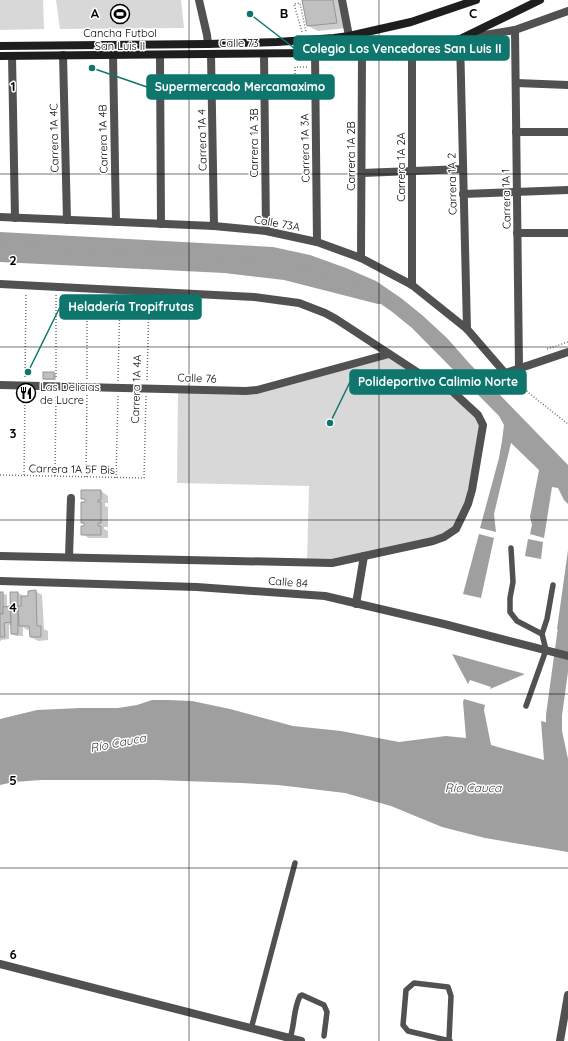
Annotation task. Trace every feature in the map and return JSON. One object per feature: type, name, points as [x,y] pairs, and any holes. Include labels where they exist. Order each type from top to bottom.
[{"type":"main road","name":"Calle 73","points":[[0,46],[208,44],[334,38],[411,22],[466,2],[476,0]]},
{"type":"main road","name":"Calle 73","points":[[0,56],[315,53],[362,54],[412,49],[460,39],[540,0]]},
{"type":"street","points":[[199,0],[208,44]]},
{"type":"street","points":[[342,0],[349,36]]},
{"type":"street","points":[[460,39],[515,30],[568,10]]},
{"type":"street","name":"Carrera 1A 1","points":[[515,30],[518,368]]},
{"type":"street","name":"Carrera 1A 2","points":[[460,39],[467,329]]},
{"type":"street","name":"Carrera 1A 2A","points":[[412,49],[412,285]]},
{"type":"street","name":"Carrera 1A 3A","points":[[315,53],[317,242]]},
{"type":"street","points":[[160,54],[161,224]]},
{"type":"street","name":"Carrera 1A 4","points":[[211,54],[214,226]]},
{"type":"street","name":"Carrera 1A 3B","points":[[264,54],[266,231]]},
{"type":"street","name":"Carrera 1A 2B","points":[[361,258],[362,54]]},
{"type":"street","name":"Carrera 1A 4C","points":[[63,55],[67,220]]},
{"type":"street","name":"Carrera 1A 4B","points":[[113,55],[116,222]]},
{"type":"street","points":[[12,56],[15,218]]},
{"type":"street","points":[[516,83],[568,85]]},
{"type":"street","points":[[516,132],[568,132]]},
{"type":"street","points":[[362,173],[463,169]]},
{"type":"street","points":[[463,194],[568,190]]},
{"type":"street","name":"Calle 73A","points":[[0,218],[214,226],[266,231],[317,242],[361,258],[412,285],[467,329],[505,373]]},
{"type":"street","points":[[518,233],[568,233]]},
{"type":"street","points":[[0,284],[254,297],[299,303],[324,312],[442,388],[452,391],[568,352]]},
{"type":"street","name":"Calle 76","points":[[0,385],[246,391],[257,390],[389,354]]},
{"type":"street","name":"Calle 84","points":[[0,556],[332,563],[444,537],[456,529],[468,504],[472,490],[482,425],[478,415],[452,391]]},
{"type":"street","points":[[69,557],[71,498]]},
{"type":"street","points":[[356,604],[364,556]]},
{"type":"street","name":"Calle 84","points":[[0,581],[198,587],[325,596],[568,656]]},
{"type":"street","points":[[0,964],[300,1041]]},
{"type":"street","points":[[560,1041],[568,995]]},
{"type":"lane","points":[[510,548],[513,582],[510,598],[510,612],[517,621],[542,634]]},
{"type":"lane","points":[[526,706],[546,650],[542,634],[547,619],[553,585]]},
{"type":"lane","points":[[251,1029],[295,863]]},
{"type":"lane","points":[[414,983],[448,987],[451,996],[450,1041],[408,1031],[403,1025],[406,990],[414,983]]},
{"type":"lane","points":[[290,1038],[296,1006],[300,996],[302,995],[324,1005],[327,1012],[324,1036]]},
{"type":"path","points":[[301,28],[302,32]]},
{"type":"path","name":"Carrera 1A 4A","points":[[144,478],[149,300]]},
{"type":"path","points":[[518,368],[519,383],[530,394],[568,424]]},
{"type":"path","name":"Carrera 1A 5F Bis","points":[[0,475],[144,478]]},
{"type":"shaded area","points":[[0,0],[43,0],[44,29],[0,30]]},
{"type":"shaded area","name":"Cancha Futbol San Luis II","points":[[56,0],[181,0],[184,28],[60,29]]},
{"type":"shaded area","points":[[389,354],[442,388],[481,421],[472,490],[456,529],[444,537],[332,563],[307,562],[309,486],[177,483],[178,389],[246,391]]},
{"type":"water","points":[[0,232],[273,247],[310,255],[376,281],[401,298],[447,338],[469,363],[568,465],[568,504],[564,500],[558,488],[552,487],[544,538],[530,534],[532,525],[530,517],[539,470],[511,443],[494,514],[496,532],[480,528],[499,458],[504,425],[499,416],[412,328],[368,295],[340,282],[306,270],[271,263],[0,248]]},
{"type":"water","points":[[479,534],[494,538],[481,598],[463,594]]},
{"type":"water","points":[[528,539],[543,542],[541,559],[525,556]]},
{"type":"water","points":[[568,550],[568,632],[557,629]]},
{"type":"water","points":[[452,654],[525,674],[490,689],[491,687],[470,680],[468,684]]},
{"type":"water","name":"Río Cauca","points":[[464,699],[485,705],[484,710],[491,745],[544,760],[541,721],[561,726],[568,759],[568,852],[485,838],[442,827],[391,806],[345,793],[278,785],[156,780],[41,780],[14,782],[0,785],[0,719],[37,710],[118,708],[137,705],[152,700],[192,701],[230,709],[293,726],[341,731],[399,742],[446,736],[466,738]]},
{"type":"building","points":[[302,0],[333,0],[337,23],[307,26]]},
{"type":"building","points":[[43,372],[54,372],[54,379],[43,379]]},
{"type":"building","points":[[81,490],[101,490],[101,500],[98,500],[98,502],[101,502],[101,523],[98,523],[98,526],[101,526],[101,535],[81,535],[81,526],[84,526],[84,523],[81,523],[81,502],[85,502],[85,499],[81,499]]},
{"type":"building","points":[[36,590],[37,626],[41,626],[41,637],[30,637],[29,626],[19,626],[18,606],[21,606],[21,596],[28,596],[28,591]]},
{"type":"building","points":[[0,592],[3,592],[3,614],[0,614]]},
{"type":"building","points":[[10,592],[18,592],[18,634],[11,634]]},
{"type":"building","points":[[10,606],[11,622],[4,623],[5,637],[0,637],[0,614],[3,614],[3,607]]},
{"type":"waterway","points":[[0,254],[225,265],[285,272],[379,296]]},
{"type":"waterway","points":[[554,745],[554,715],[568,613]]},
{"type":"place","name":"Cancha Futbol San Luis II","points":[[120,14]]},
{"type":"place","name":"Colegio Los Vencedores San Luis II","points":[[250,14]]},
{"type":"place","name":"Supermercado Mercamaximo","points":[[92,68]]},
{"type":"place","name":"Heladería Tropifrutas","points":[[28,372]]},
{"type":"place","name":"Las Delicias de Lucre","points":[[26,393]]},
{"type":"place","name":"Polideportivo Calimio Norte","points":[[330,423]]}]
